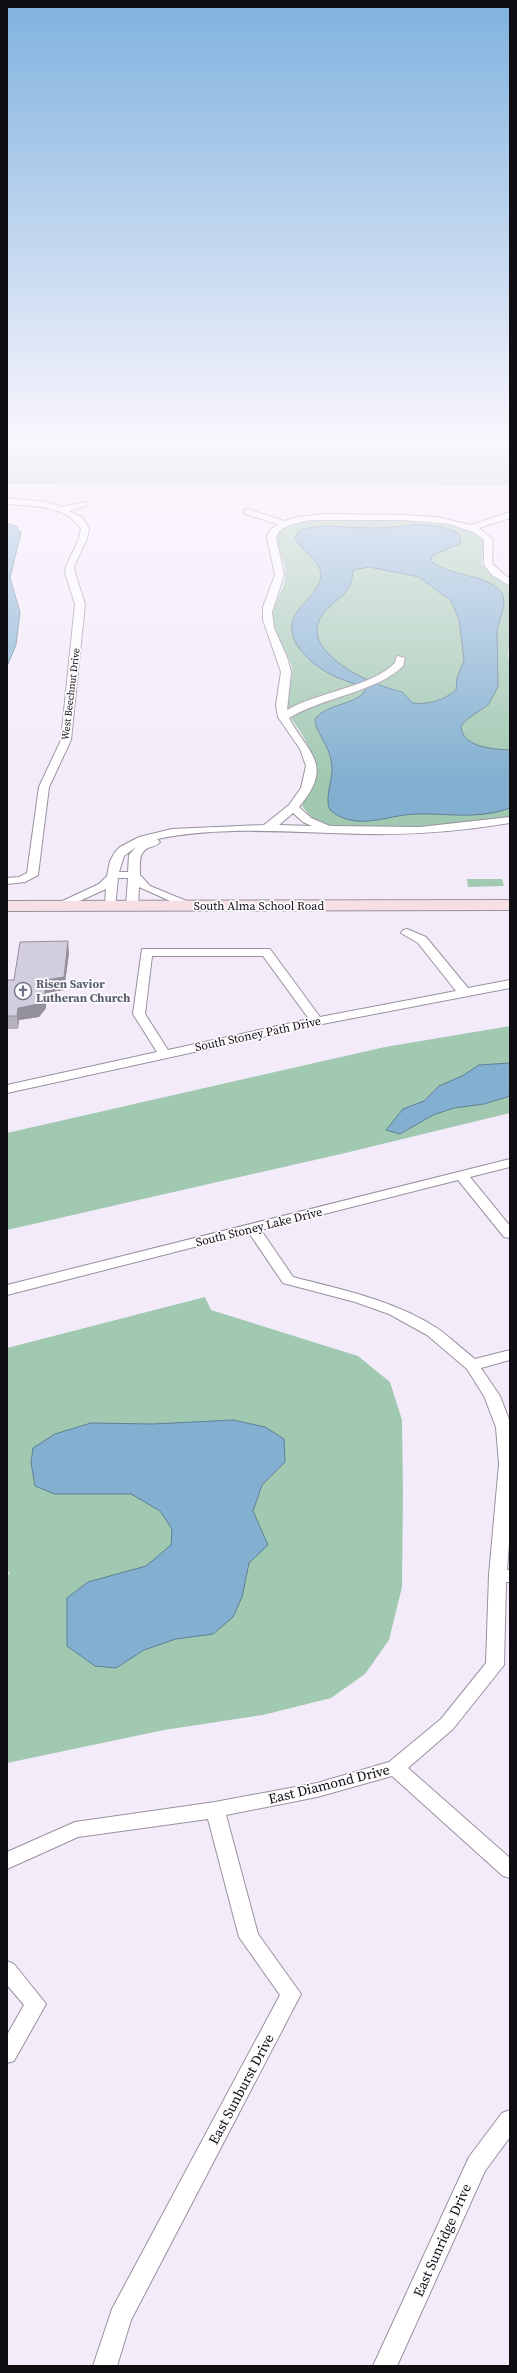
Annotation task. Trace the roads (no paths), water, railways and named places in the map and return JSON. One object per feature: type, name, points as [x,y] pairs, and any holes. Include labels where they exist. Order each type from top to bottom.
[{"type":"main road","name":"South Alma School Road","points":[[7,906],[510,905]]},
{"type":"street","name":"West Beechnut Drive","points":[[7,881],[32,876],[44,787],[66,740],[80,604],[70,573],[70,566],[74,557]]},
{"type":"street","points":[[266,829],[294,808],[303,796],[310,776],[308,755],[284,717],[280,705],[285,687],[286,671],[280,650],[271,634],[267,612],[280,575],[277,557]]},
{"type":"street","points":[[488,557],[487,563],[492,571],[510,583]]},
{"type":"street","points":[[284,717],[316,700],[372,680],[397,669],[400,664],[400,658]]},
{"type":"street","points":[[294,808],[308,820],[332,830]]},
{"type":"street","points":[[112,906],[115,858],[121,852],[140,840],[158,835],[207,830],[424,830],[510,820]]},
{"type":"street","points":[[132,906],[133,874],[137,853],[142,847],[157,841],[222,834],[233,830]]},
{"type":"street","points":[[121,852],[137,853]]},
{"type":"street","points":[[60,906],[103,886],[114,875],[133,874]]},
{"type":"street","points":[[133,874],[146,888],[190,906]]},
{"type":"street","points":[[407,932],[422,940],[465,993]]},
{"type":"street","points":[[164,1053],[139,1014],[146,952],[266,952],[317,1022]]},
{"type":"street","name":"South Stoney Path Drive","points":[[7,1089],[164,1053],[510,984]]},
{"type":"street","name":"South Stoney Lake Drive","points":[[7,1290],[510,1163]]},
{"type":"street","points":[[462,1176],[509,1234]]},
{"type":"street","name":"East Diamond Drive","points":[[7,1861],[75,1830],[215,1810],[317,1790],[395,1768],[447,1724],[495,1665],[504,1575],[507,1464],[504,1427],[492,1396],[472,1366],[432,1332],[394,1311],[360,1299],[288,1280],[253,1229]]},
{"type":"street","points":[[472,1366],[510,1355]]},
{"type":"street","points":[[395,1768],[510,1870]]},
{"type":"street","name":"East Sunburst Drive","points":[[105,2366],[120,2317],[291,1994],[249,1937],[215,1810]]},
{"type":"street","points":[[7,1970],[36,2004],[7,2054]]},
{"type":"street","name":"East Sunridge Drive","points":[[385,2366],[477,2164],[510,2120]]},
{"type":"water","points":[[7,557],[15,557],[10,578],[20,612],[16,645],[7,666]]},
{"type":"water","points":[[312,557],[432,557],[431,561],[439,566],[478,578],[496,587],[503,594],[504,606],[497,630],[498,687],[488,705],[466,720],[461,726],[467,739],[473,743],[488,748],[510,750],[510,808],[486,814],[416,814],[372,821],[350,820],[340,817],[330,810],[328,805],[328,794],[332,766],[329,752],[315,723],[315,719],[326,710],[348,702],[360,696],[365,691],[362,687],[321,669],[304,655],[293,637],[292,628],[294,618],[319,584],[321,574],[320,569]],"holes":[[[369,567],[419,577],[451,601],[459,619],[464,660],[457,678],[456,690],[446,697],[436,701],[413,703],[402,692],[361,677],[335,660],[325,650],[318,638],[317,627],[323,614],[346,591],[350,585],[353,570]]]},
{"type":"water","points":[[510,1063],[510,1096],[484,1104],[454,1108],[433,1115],[400,1134],[386,1130],[403,1109],[424,1101],[439,1086],[462,1076],[479,1065]]},
{"type":"water","points":[[233,1420],[265,1427],[284,1439],[285,1462],[262,1485],[253,1511],[268,1545],[249,1563],[242,1597],[233,1617],[213,1634],[176,1639],[144,1650],[116,1668],[95,1666],[67,1646],[67,1598],[88,1582],[146,1566],[171,1545],[172,1529],[160,1511],[131,1494],[55,1494],[35,1486],[31,1462],[33,1448],[55,1434],[91,1423],[152,1424]]},
{"type":"place","name":"Risen Savior Lutheran Church","points":[[23,991]]}]
